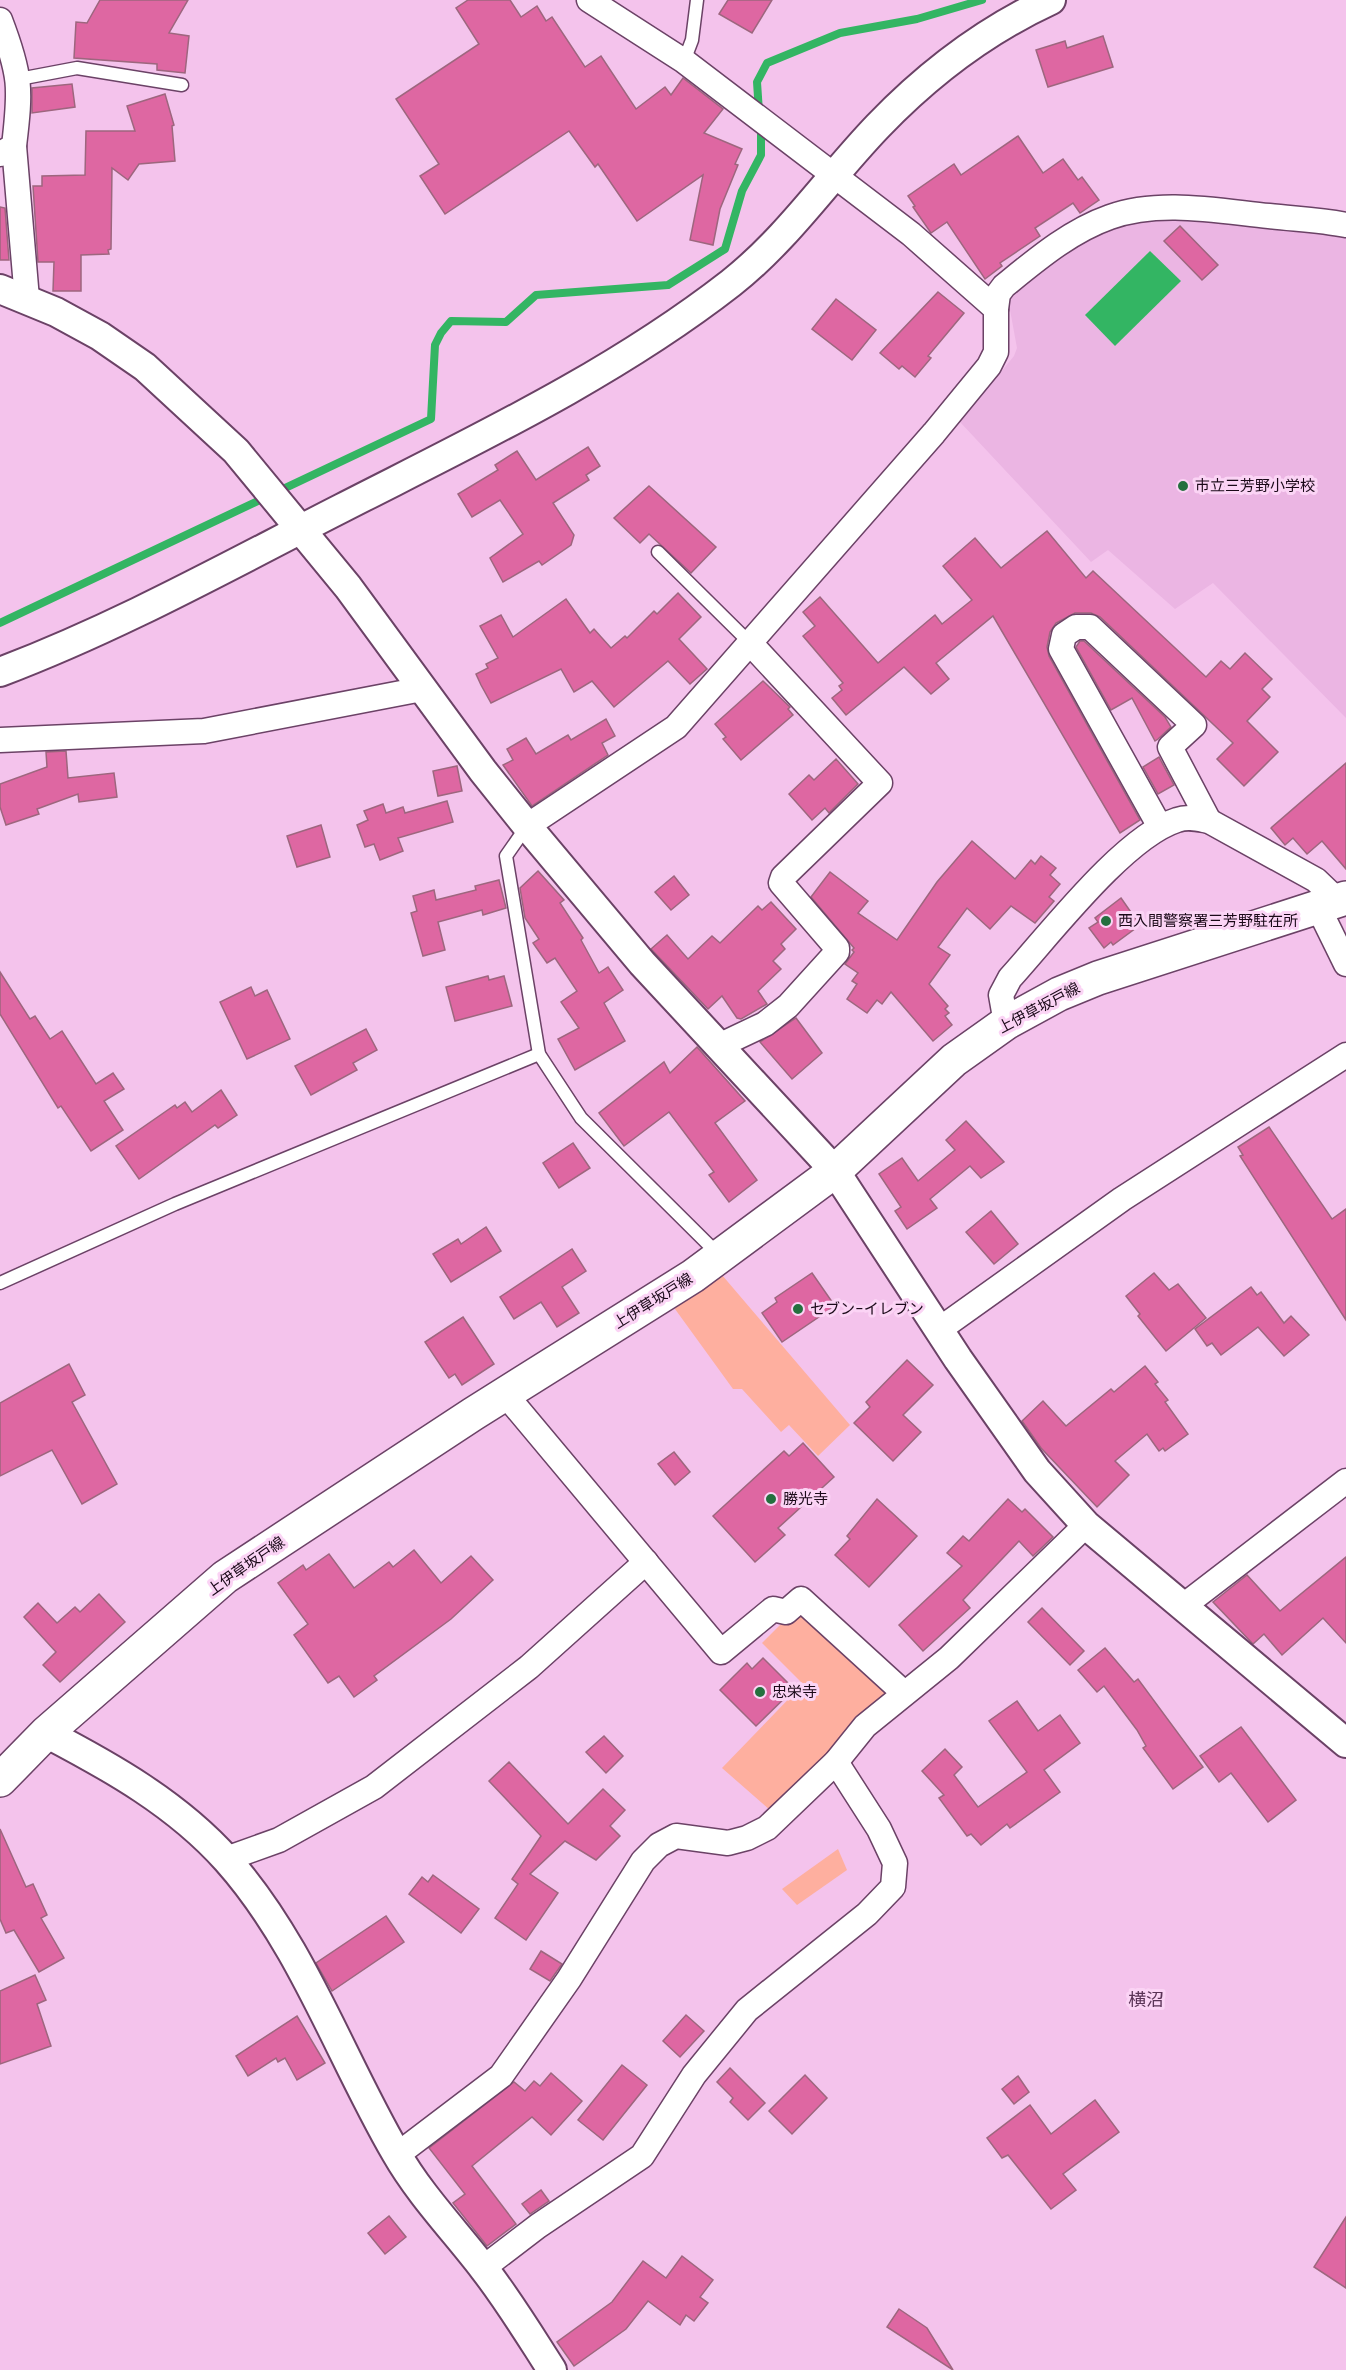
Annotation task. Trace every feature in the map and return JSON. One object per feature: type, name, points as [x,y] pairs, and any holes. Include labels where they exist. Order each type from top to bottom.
[{"type":"main road","name":"上伊草坂戸線","points":[[4,1768],[225,1577],[505,1394],[721,1257],[835,1171],[954,1059],[1006,1023],[1059,994],[1098,978],[1334,903]]},
{"type":"street","points":[[589,0],[684,61],[834,178],[911,234],[996,309]]},
{"type":"street","points":[[0,672],[139,613],[551,399],[675,323],[733,281],[762,256],[795,223],[876,128],[934,75],[1007,23],[1051,0]]},
{"type":"street","points":[[0,21],[16,61],[19,79],[7,150],[27,299]]},
{"type":"street","points":[[527,826],[676,727],[751,644],[988,366],[996,352],[998,294],[1004,286],[1052,248],[1110,217],[1134,210],[1172,208],[1343,221]]},
{"type":"street","points":[[0,288],[100,336],[145,367],[236,451],[301,528],[527,826],[642,963],[835,1171],[1037,1471],[1086,1525],[1346,1743]]},
{"type":"street","points":[[1160,827],[1061,649],[1064,635],[1076,627],[1090,627],[1194,725],[1170,747],[1209,821]]},
{"type":"street","points":[[728,1042],[765,1024],[788,1006],[837,952],[837,948],[781,883],[783,877],[880,783],[751,644]]},
{"type":"street","points":[[0,740],[204,731],[422,689]]},
{"type":"street","points":[[1006,1023],[1002,995],[1010,978],[1121,856],[1160,827],[1190,817],[1209,821],[1316,880],[1334,903],[1346,964]]},
{"type":"street","points":[[940,1329],[1122,1199],[1346,1055]]},
{"type":"street","points":[[505,1394],[721,1652],[773,1609],[786,1612],[801,1599],[904,1693]]},
{"type":"street","points":[[1182,1607],[1346,1481]]},
{"type":"street","points":[[397,2156],[501,2076],[569,1979],[643,1861],[659,1845],[676,1836],[728,1843],[747,1838],[767,1828],[836,1762],[865,1726],[949,1658],[1086,1525]]},
{"type":"street","points":[[226,1859],[279,1840],[374,1787],[529,1667],[646,1562]]},
{"type":"street","points":[[46,1733],[105,1764],[162,1801],[226,1859],[258,1899],[287,1946],[397,2156],[483,2268],[552,2370]]},
{"type":"street","points":[[483,2268],[538,2226],[642,2156],[693,2075],[747,2010],[867,1914],[893,1887],[895,1863],[879,1829],[836,1762]]},
{"type":"lane","points":[[684,61],[692,40],[697,0]]},
{"type":"lane","points":[[19,79],[77,68],[182,85]]},
{"type":"lane","points":[[658,552],[751,644]]},
{"type":"lane","points":[[527,826],[507,856],[539,1054],[581,1118],[721,1257]]},
{"type":"lane","points":[[0,1284],[175,1204],[539,1054]]},
{"type":"shaded area","name":"市立三芳野小学校","points":[[1149,217],[1203,218],[1346,235],[1346,718],[1213,583],[1175,609],[1108,550],[1091,562],[960,422],[1014,356],[1017,348],[1008,299],[1062,254],[1091,237],[1119,223]]},
{"type":"shaded area","points":[[1150,251],[1181,281],[1115,346],[1085,315]]},
{"type":"shaded area","points":[[722,1275],[850,1425],[818,1456],[789,1425],[781,1432],[742,1389],[733,1389],[675,1309],[675,1306]]},
{"type":"shaded area","points":[[798,1607],[889,1686],[888,1696],[807,1780],[771,1811],[722,1768],[803,1684],[762,1643]]},
{"type":"shaded area","points":[[838,1849],[847,1870],[797,1905],[782,1889]]},
{"type":"building","points":[[100,0],[188,0],[169,33],[189,36],[185,73],[157,70],[157,64],[74,58],[76,22],[87,23]]},
{"type":"building","points":[[468,0],[510,0],[521,17],[537,6],[546,21],[552,17],[585,67],[601,56],[636,109],[665,87],[671,95],[683,78],[723,109],[704,133],[742,149],[720,209],[713,245],[690,240],[703,175],[637,221],[598,164],[595,167],[569,131],[445,214],[420,176],[439,164],[396,99],[479,44],[456,8]]},
{"type":"building","points":[[728,0],[772,0],[752,33],[719,14]]},
{"type":"building","points":[[1103,36],[1113,67],[1048,87],[1036,50],[1065,41],[1067,48]]},
{"type":"building","points":[[72,84],[75,107],[32,113],[32,88]]},
{"type":"building","points":[[165,94],[174,125],[172,126],[175,161],[139,164],[128,180],[112,168],[111,249],[108,250],[109,254],[81,255],[81,291],[53,291],[54,262],[38,262],[33,186],[42,186],[42,176],[85,175],[86,131],[135,131],[127,106]]},
{"type":"building","points":[[1018,136],[1043,173],[1063,159],[1078,180],[1082,177],[1099,200],[1080,213],[1073,203],[1035,228],[1040,236],[1000,263],[1002,266],[985,279],[947,222],[931,233],[908,196],[954,164],[961,175]]},
{"type":"building","points":[[0,207],[5,208],[9,260],[0,260]]},
{"type":"building","points":[[1180,226],[1218,265],[1202,280],[1164,241]]},
{"type":"building","points":[[938,292],[964,313],[928,356],[931,358],[915,377],[902,366],[899,369],[880,353]]},
{"type":"building","points":[[836,299],[876,330],[852,360],[812,329]]},
{"type":"building","points":[[588,447],[600,466],[586,475],[589,480],[553,503],[574,535],[571,545],[542,565],[539,561],[503,582],[490,558],[523,534],[500,500],[472,517],[458,494],[498,470],[495,465],[517,451],[536,480]]},
{"type":"building","points":[[649,486],[716,547],[691,573],[649,534],[640,543],[614,518]]},
{"type":"building","points":[[1047,531],[1086,578],[1093,571],[1206,677],[1221,661],[1230,669],[1245,653],[1272,679],[1262,689],[1270,697],[1247,721],[1278,752],[1244,786],[1217,759],[1233,743],[1100,617],[1091,613],[1075,613],[1056,623],[1050,632],[1047,647],[1049,656],[1140,820],[1120,833],[993,616],[936,663],[949,679],[931,694],[904,667],[846,715],[832,698],[842,690],[839,686],[843,683],[803,636],[815,626],[803,612],[820,597],[878,663],[935,615],[942,624],[972,600],[943,566],[975,538],[1001,568]]},
{"type":"building","points":[[678,593],[701,617],[679,639],[707,669],[690,684],[668,661],[614,707],[592,681],[574,692],[561,669],[491,703],[476,674],[488,668],[486,664],[498,658],[480,626],[501,615],[513,637],[566,599],[590,633],[594,629],[611,648],[625,636],[627,638],[654,611],[657,614]]},
{"type":"building","points":[[1080,641],[1084,641],[1165,717],[1171,727],[1158,739],[1155,741],[1132,698],[1111,710],[1076,647]]},
{"type":"building","points":[[763,681],[790,707],[788,709],[793,715],[741,760],[723,739],[726,737],[715,724]]},
{"type":"building","points":[[606,719],[615,736],[602,743],[608,755],[532,806],[503,765],[513,760],[507,749],[526,738],[536,754],[568,735],[571,740]]},
{"type":"building","points":[[66,751],[68,778],[114,773],[117,797],[79,802],[78,794],[37,809],[39,814],[6,825],[0,807],[0,784],[47,767],[46,752]]},
{"type":"building","points":[[1159,757],[1174,785],[1158,794],[1143,767]]},
{"type":"building","points":[[836,759],[858,784],[829,813],[825,808],[812,820],[789,794],[809,775],[814,780]]},
{"type":"building","points":[[1346,763],[1346,869],[1322,841],[1307,854],[1293,838],[1285,845],[1271,828]]},
{"type":"building","points":[[457,766],[462,791],[438,796],[433,771]]},
{"type":"building","points":[[447,801],[453,822],[398,838],[403,851],[380,860],[374,844],[365,847],[357,825],[368,820],[364,811],[383,804],[386,813],[403,807],[405,813]]},
{"type":"building","points":[[321,825],[330,857],[297,867],[287,836]]},
{"type":"building","points":[[972,841],[1015,879],[1031,860],[1035,864],[1041,856],[1056,868],[1050,875],[1060,884],[1049,897],[1054,901],[1035,923],[1011,906],[990,929],[967,908],[938,947],[950,955],[929,984],[948,1006],[945,1009],[949,1013],[945,1016],[952,1025],[933,1041],[891,992],[882,1004],[877,1000],[867,1013],[847,999],[857,984],[852,981],[858,973],[845,964],[854,952],[852,950],[854,948],[811,897],[830,872],[868,901],[858,913],[897,940],[937,882]]},
{"type":"building","points":[[538,871],[564,900],[560,903],[583,938],[581,940],[599,973],[608,967],[623,990],[604,1003],[625,1041],[575,1070],[558,1039],[579,1028],[561,1002],[577,991],[555,958],[547,963],[533,943],[539,939],[525,918],[520,888]]},
{"type":"building","points":[[674,876],[689,895],[671,910],[655,892]]},
{"type":"building","points":[[499,880],[506,908],[483,915],[482,910],[438,922],[445,950],[423,956],[411,913],[417,911],[413,896],[434,890],[436,900],[476,890],[475,886]]},
{"type":"building","points":[[1121,898],[1140,925],[1113,945],[1111,942],[1104,948],[1089,928],[1098,922],[1095,918]]},
{"type":"building","points":[[771,902],[796,929],[781,944],[785,949],[773,961],[781,969],[758,991],[767,1004],[741,1019],[737,1018],[722,996],[708,1009],[651,949],[667,935],[688,959],[712,936],[720,943],[758,906],[762,910]]},
{"type":"building","points":[[0,972],[30,1019],[35,1016],[50,1039],[62,1031],[96,1084],[113,1073],[124,1089],[104,1101],[123,1130],[91,1151],[61,1106],[58,1108],[0,1014]]},
{"type":"building","points":[[488,976],[489,980],[504,976],[512,1006],[455,1021],[446,987]]},
{"type":"building","points":[[251,987],[255,996],[267,990],[290,1039],[247,1059],[220,1002]]},
{"type":"building","points":[[796,1018],[822,1053],[792,1079],[760,1042]]},
{"type":"building","points":[[366,1029],[377,1050],[353,1063],[357,1070],[311,1095],[295,1066]]},
{"type":"building","points":[[697,1047],[745,1101],[715,1123],[757,1180],[729,1202],[709,1175],[714,1172],[669,1112],[624,1146],[599,1113],[664,1062],[670,1073]]},
{"type":"building","points":[[221,1090],[237,1115],[218,1128],[215,1125],[139,1179],[116,1146],[175,1105],[177,1108],[185,1102],[192,1112]]},
{"type":"building","points":[[966,1121],[1004,1162],[981,1178],[970,1166],[930,1199],[937,1208],[907,1229],[895,1211],[901,1207],[879,1174],[902,1158],[918,1181],[955,1150],[946,1140]]},
{"type":"building","points":[[1269,1127],[1332,1219],[1346,1209],[1346,1320],[1240,1156],[1243,1155],[1238,1147]]},
{"type":"building","points":[[573,1143],[590,1168],[559,1188],[543,1163]]},
{"type":"building","points":[[991,1211],[1018,1244],[994,1264],[966,1232]]},
{"type":"building","points":[[486,1227],[501,1251],[451,1282],[433,1254],[458,1239],[461,1244]]},
{"type":"building","points":[[572,1249],[586,1271],[562,1287],[579,1313],[557,1327],[541,1302],[514,1319],[500,1297]]},
{"type":"building","name":"セブン-イレブン","points":[[812,1273],[835,1306],[782,1342],[762,1313],[777,1302],[775,1298]]},
{"type":"building","points":[[1154,1273],[1169,1290],[1178,1284],[1206,1318],[1166,1351],[1138,1316],[1140,1314],[1126,1296]]},
{"type":"building","points":[[1251,1287],[1257,1295],[1261,1292],[1284,1323],[1291,1316],[1309,1335],[1284,1356],[1258,1327],[1221,1355],[1212,1343],[1207,1346],[1195,1329]]},
{"type":"building","points":[[463,1317],[494,1364],[462,1385],[455,1374],[449,1378],[425,1342]]},
{"type":"building","points":[[907,1360],[933,1385],[903,1415],[921,1432],[893,1461],[854,1423],[870,1407],[866,1402]]},
{"type":"building","points":[[69,1364],[85,1395],[72,1402],[117,1484],[82,1504],[52,1450],[0,1476],[0,1403]]},
{"type":"building","points":[[1145,1366],[1158,1382],[1155,1384],[1168,1400],[1165,1402],[1188,1434],[1165,1451],[1163,1448],[1159,1451],[1147,1434],[1115,1461],[1129,1475],[1097,1507],[1041,1448],[1022,1421],[1043,1401],[1066,1426],[1111,1389],[1114,1392]]},
{"type":"building","name":"勝光寺","points":[[803,1443],[834,1477],[778,1528],[785,1535],[755,1562],[713,1516],[784,1451],[789,1456]]},
{"type":"building","points":[[674,1452],[690,1472],[675,1485],[658,1464]]},
{"type":"building","points":[[877,1499],[917,1536],[869,1587],[835,1555],[850,1539],[847,1536]]},
{"type":"building","points":[[1008,1499],[1022,1512],[1025,1509],[1053,1537],[1033,1556],[1019,1541],[963,1600],[970,1608],[923,1651],[899,1625],[962,1566],[947,1553],[963,1536],[969,1541]]},
{"type":"building","points":[[414,1550],[441,1583],[471,1556],[493,1580],[451,1619],[374,1676],[377,1680],[354,1697],[339,1676],[328,1683],[294,1635],[308,1624],[278,1583],[303,1565],[306,1570],[329,1554],[354,1588],[389,1562],[393,1567]]},
{"type":"building","points":[[1346,1557],[1346,1643],[1323,1618],[1282,1655],[1264,1634],[1253,1644],[1213,1602],[1247,1575],[1280,1611]]},
{"type":"building","points":[[99,1594],[125,1622],[60,1682],[43,1665],[56,1652],[24,1617],[38,1603],[57,1623],[75,1607],[80,1612]]},
{"type":"building","points":[[1042,1608],[1084,1651],[1070,1665],[1028,1622]]},
{"type":"building","points":[[1105,1648],[1134,1682],[1138,1679],[1203,1767],[1173,1789],[1143,1748],[1146,1746],[1137,1730],[1104,1686],[1097,1692],[1078,1670]]},
{"type":"building","name":"忠栄寺","points":[[763,1658],[794,1689],[756,1726],[720,1690],[747,1663],[752,1669]]},
{"type":"building","points":[[1017,1701],[1038,1731],[1060,1715],[1080,1743],[1044,1770],[1060,1792],[1010,1828],[1007,1824],[981,1845],[971,1834],[967,1836],[939,1798],[944,1795],[922,1771],[945,1749],[962,1767],[954,1775],[978,1807],[1027,1772],[989,1721]]},
{"type":"building","points":[[1241,1727],[1296,1800],[1268,1822],[1231,1773],[1219,1782],[1200,1756]]},
{"type":"building","points":[[604,1736],[623,1756],[606,1773],[586,1752]]},
{"type":"building","points":[[509,1762],[568,1824],[603,1789],[625,1810],[610,1826],[620,1836],[596,1860],[565,1841],[530,1874],[558,1893],[526,1940],[495,1918],[518,1884],[512,1879],[541,1836],[489,1781]]},
{"type":"building","points":[[0,1829],[26,1887],[33,1884],[47,1915],[41,1918],[64,1958],[39,1972],[14,1930],[6,1933],[0,1919]]},
{"type":"building","points":[[433,1875],[479,1909],[461,1933],[409,1894],[422,1877],[428,1882]]},
{"type":"building","points":[[386,1916],[404,1942],[332,1991],[316,1963]]},
{"type":"building","points":[[541,1951],[562,1964],[550,1981],[530,1969]]},
{"type":"building","points":[[35,1975],[46,2000],[37,2004],[51,2046],[0,2064],[0,1991]]},
{"type":"building","points":[[686,2015],[704,2031],[680,2057],[663,2041]]},
{"type":"building","points":[[297,2016],[325,2063],[297,2080],[285,2058],[278,2062],[276,2058],[248,2076],[236,2056]]},
{"type":"building","points":[[622,2065],[647,2085],[603,2140],[578,2120]]},
{"type":"building","points":[[730,2068],[765,2103],[748,2120],[730,2102],[733,2098],[717,2082]]},
{"type":"building","points":[[551,2073],[582,2101],[551,2135],[532,2117],[472,2166],[516,2224],[487,2246],[453,2203],[465,2194],[429,2148],[514,2082],[525,2091],[534,2081],[540,2086]]},
{"type":"building","points":[[805,2075],[827,2098],[792,2134],[769,2111]]},
{"type":"building","points":[[1018,2076],[1029,2092],[1014,2104],[1002,2089]]},
{"type":"building","points":[[1095,2100],[1119,2132],[1063,2174],[1076,2190],[1051,2209],[1008,2155],[1002,2158],[987,2138],[1030,2105],[1051,2134]]},
{"type":"building","points":[[541,2190],[549,2201],[530,2214],[522,2204]]},
{"type":"building","points":[[389,2216],[406,2237],[385,2254],[368,2233]]},
{"type":"building","points":[[1346,2217],[1346,2288],[1314,2267]]},
{"type":"building","points":[[682,2256],[713,2280],[700,2297],[708,2303],[694,2321],[686,2315],[680,2325],[648,2301],[626,2329],[574,2366],[557,2342],[612,2302],[643,2261],[666,2278]]},
{"type":"building","points":[[899,2309],[927,2328],[953,2370],[887,2327]]},
{"type":"waterway","points":[[759,112],[757,82],[767,63],[840,33],[917,19],[982,0]]},
{"type":"waterway","points":[[0,623],[431,419],[435,345],[451,321],[506,322],[536,295],[668,285],[725,249],[742,191],[761,155],[761,127]]},
{"type":"place","name":"市立三芳野小学校","points":[[1183,486]]},
{"type":"place","name":"西入間警察署三芳野駐在所","points":[[1106,921]]},
{"type":"place","name":"セブン-イレブン","points":[[798,1309]]},
{"type":"place","name":"勝光寺","points":[[771,1499]]},
{"type":"place","name":"忠栄寺","points":[[760,1692]]},
{"type":"district","name":"横沼","points":[[1146,2000]]}]
